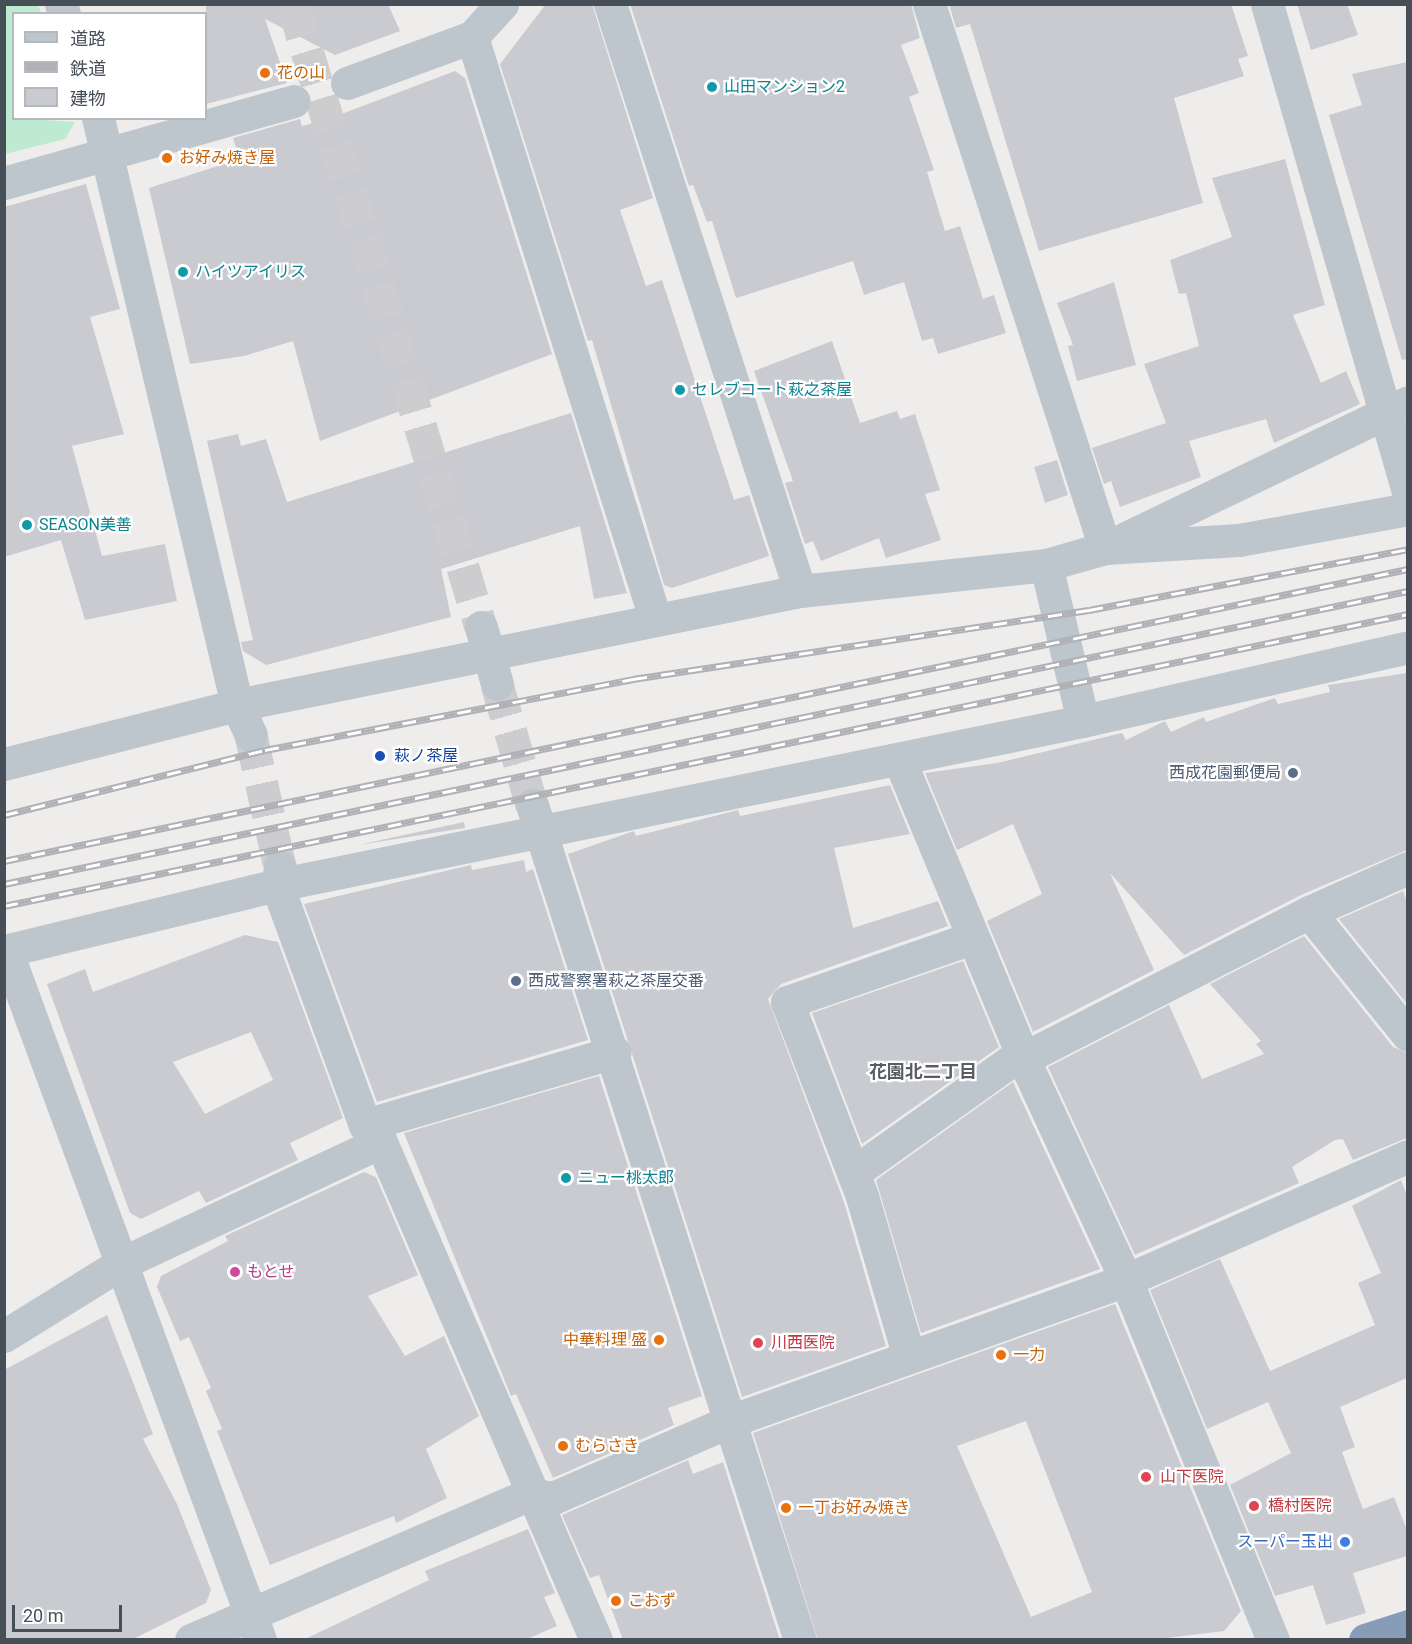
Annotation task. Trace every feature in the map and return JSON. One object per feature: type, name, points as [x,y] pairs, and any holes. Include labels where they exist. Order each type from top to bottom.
[{"type":"highway","points":[[1365,1640],[1407,1626]]},
{"type":"street","points":[[348,83],[472,37],[502,4]]},
{"type":"street","points":[[610,4],[800,591]]},
{"type":"street","points":[[929,4],[1106,548]]},
{"type":"street","points":[[1267,4],[1396,407],[1407,492]]},
{"type":"street","points":[[472,37],[655,618]]},
{"type":"street","points":[[4,183],[110,155],[294,101]]},
{"type":"street","points":[[99,120],[110,155],[237,705],[251,735]]},
{"type":"street","points":[[4,764],[484,639],[655,618],[800,591],[1046,565],[1106,548],[1396,407]]},
{"type":"street","points":[[1106,548],[1239,540],[1407,509]]},
{"type":"street","points":[[1046,565],[1083,721]]},
{"type":"street","points":[[484,639],[497,684]]},
{"type":"street","points":[[255,1626],[5,950],[278,876],[537,820],[899,759],[1083,721],[1407,647]]},
{"type":"street","points":[[899,759],[972,938],[1126,1280],[1273,1640]]},
{"type":"street","points":[[537,820],[615,1052],[800,1640]]},
{"type":"street","points":[[853,1173],[1023,1055],[1309,912],[1407,868]]},
{"type":"street","points":[[278,876],[373,1133],[596,1640]]},
{"type":"street","points":[[1309,912],[1407,1035]]},
{"type":"street","points":[[909,1357],[853,1173],[787,1002],[972,938]]},
{"type":"street","points":[[4,1336],[120,1264],[373,1133],[615,1052]]},
{"type":"street","points":[[192,1640],[255,1626],[530,1494],[553,1498],[730,1422],[1126,1280],[1407,1156]]},
{"type":"green space","points":[[5,4],[38,5],[41,12],[12,12],[12,120],[75,122],[65,139],[5,154]]},
{"type":"building","points":[[206,4],[388,4],[400,31],[335,55],[265,19],[287,83],[207,104]]},
{"type":"building","points":[[546,4],[592,4],[653,198],[620,210],[646,286],[662,280],[734,500],[749,495],[769,556],[672,588],[664,585],[592,340],[588,341],[500,64]]},
{"type":"building","points":[[630,4],[911,4],[920,38],[901,45],[919,93],[909,97],[934,170],[927,172],[945,231],[960,226],[983,299],[994,295],[1006,333],[938,354],[933,338],[922,341],[904,282],[864,295],[853,261],[736,298],[712,221],[707,222],[693,185],[689,186]]},
{"type":"building","points":[[949,4],[1231,4],[1248,56],[1238,59],[1244,76],[1174,98],[1203,203],[1039,251],[970,24],[956,28]]},
{"type":"building","points":[[1297,4],[1347,4],[1358,35],[1311,50]]},
{"type":"building","points":[[1407,62],[1407,359],[1402,360],[1329,115],[1362,105],[1352,74]]},
{"type":"building","points":[[455,71],[465,78],[552,354],[320,441],[293,341],[244,356],[190,364],[149,188],[240,159],[233,138],[300,119],[302,126],[331,118]]},
{"type":"building","points":[[1285,159],[1325,305],[1293,315],[1321,383],[1346,371],[1360,404],[1274,443],[1266,419],[1189,441],[1201,477],[1120,507],[1111,481],[1104,484],[1092,448],[1166,423],[1144,364],[1199,346],[1186,293],[1179,294],[1170,260],[1232,237],[1212,178]]},
{"type":"building","points":[[86,184],[120,309],[90,317],[124,434],[72,446],[102,556],[165,544],[177,601],[85,620],[61,540],[4,557],[4,207]]},
{"type":"building","points":[[1114,282],[1136,365],[1077,381],[1068,346],[1073,345],[1057,303]]},
{"type":"building","points":[[832,341],[860,423],[897,411],[900,419],[915,414],[940,490],[925,494],[941,540],[886,558],[879,538],[821,561],[813,541],[805,544],[785,483],[793,481],[754,371]]},
{"type":"building","points":[[571,413],[627,593],[594,599],[580,526],[441,569],[451,617],[266,665],[243,651],[241,642],[253,640],[207,441],[238,434],[241,446],[266,439],[287,502]]},
{"type":"building","points":[[1057,460],[1068,495],[1045,503],[1034,467]]},
{"type":"building","points":[[1407,673],[1407,850],[1301,895],[1184,955],[1110,873],[1154,970],[1033,1032],[987,921],[1042,894],[1013,824],[957,850],[925,773],[997,763],[1122,733],[1126,740],[1165,721],[1171,732],[1204,717],[1206,722],[1275,698],[1278,704],[1330,692],[1328,685]]},
{"type":"building","points":[[890,785],[910,834],[834,848],[853,928],[938,901],[948,926],[781,984],[768,999],[844,1202],[886,1346],[742,1397],[568,854],[634,831],[636,836],[738,810],[740,816]]},
{"type":"building","points":[[464,822],[465,828],[358,845]]},
{"type":"building","points":[[524,860],[526,872],[533,869],[588,1040],[377,1102],[304,904],[471,865],[472,870]]},
{"type":"building","points":[[1403,891],[1407,902],[1407,1004],[1339,919]]},
{"type":"building","points":[[245,935],[278,942],[343,1118],[290,1143],[298,1160],[206,1203],[199,1191],[141,1219],[130,1213],[47,984],[85,969],[93,992]],"holes":[[[251,1032],[273,1080],[205,1114],[173,1062]]]},
{"type":"building","points":[[1304,936],[1393,1047],[1407,1053],[1407,1138],[1353,1160],[1343,1139],[1335,1140],[1292,1167],[1299,1183],[1135,1255],[1048,1067],[1169,1005],[1202,1079],[1264,1054],[1256,1044],[1261,1041],[1210,984]]},
{"type":"building","points":[[963,961],[999,1047],[862,1144],[812,1013]]},
{"type":"building","points":[[599,1076],[702,1396],[668,1408],[674,1425],[553,1478],[516,1394],[511,1396],[404,1133]]},
{"type":"building","points":[[1013,1082],[1100,1269],[921,1333],[876,1180]]},
{"type":"building","points":[[364,1172],[376,1177],[418,1275],[368,1296],[405,1356],[444,1336],[479,1416],[426,1449],[447,1498],[396,1523],[394,1516],[270,1565],[217,1431],[222,1429],[206,1391],[211,1388],[189,1337],[180,1341],[157,1287],[161,1276],[228,1241],[225,1236]]},
{"type":"building","points":[[1401,1180],[1407,1195],[1407,1378],[1340,1407],[1355,1447],[1342,1452],[1363,1509],[1394,1497],[1407,1530],[1407,1556],[1353,1573],[1366,1613],[1326,1625],[1313,1585],[1275,1596],[1230,1485],[1291,1453],[1268,1402],[1207,1429],[1150,1290],[1220,1259],[1270,1371],[1375,1325],[1358,1283],[1381,1273],[1352,1206]]},
{"type":"building","points":[[1115,1304],[1241,1611],[1224,1631],[1150,1640],[818,1640],[753,1433]],"holes":[[[1026,1421],[1092,1592],[1031,1617],[957,1446]]]},
{"type":"building","points":[[107,1315],[153,1434],[143,1439],[177,1504],[211,1590],[206,1603],[131,1640],[4,1640],[4,1370]]},
{"type":"building","points":[[688,1460],[693,1474],[723,1462],[780,1640],[623,1640],[599,1575],[590,1578],[562,1515]]},
{"type":"building","points":[[528,1529],[555,1593],[544,1597],[557,1626],[525,1640],[303,1640],[429,1580],[425,1571]]},
{"type":"tunnel","points":[[293,4],[481,627]]},
{"type":"tunnel","points":[[497,684],[532,805]]},
{"type":"tunnel","points":[[251,735],[280,867]]},
{"type":"railway","points":[[4,815],[265,750],[633,679],[1089,610],[1408,549]]},
{"type":"railway","points":[[4,861],[1408,569]]},
{"type":"railway","points":[[4,884],[1408,591]]},
{"type":"railway","points":[[4,906],[1408,614]]},
{"type":"place","name":"花の山","points":[[265,73]]},
{"type":"place","name":"山田マンション2","points":[[712,87]]},
{"type":"place","name":"お好み焼き屋","points":[[167,158]]},
{"type":"place","name":"ハイツアイリス","points":[[183,272]]},
{"type":"place","name":"セレブコート萩之茶屋","points":[[680,390]]},
{"type":"place","name":"SEASON美善","points":[[27,525]]},
{"type":"place","name":"萩ノ茶屋","points":[[380,756]]},
{"type":"place","name":"西成花園郵便局","points":[[1293,773]]},
{"type":"place","name":"西成警察署萩之茶屋交番","points":[[516,981]]},
{"type":"place","name":"ニュー桃太郎","points":[[566,1178]]},
{"type":"place","name":"もとせ","points":[[235,1272]]},
{"type":"place","name":"中華料理 盛","points":[[659,1340]]},
{"type":"place","name":"川西医院","points":[[758,1343]]},
{"type":"place","name":"一力","points":[[1001,1355]]},
{"type":"place","name":"むらさき","points":[[563,1446]]},
{"type":"place","name":"山下医院","points":[[1146,1477]]},
{"type":"place","name":"橋村医院","points":[[1254,1506]]},
{"type":"place","name":"一丁お好み焼き","points":[[786,1508]]},
{"type":"place","name":"スーパー玉出","points":[[1345,1542]]},
{"type":"place","name":"こおず","points":[[616,1601]]},
{"type":"district","name":"花園北二丁目","points":[[923,1072]]}]
